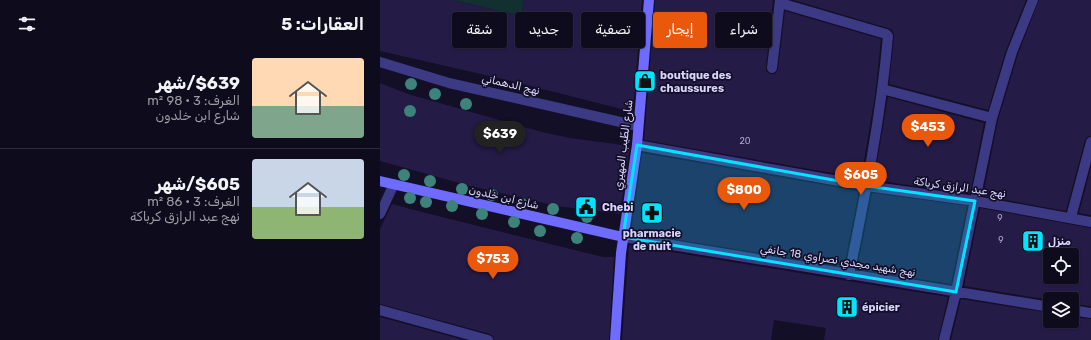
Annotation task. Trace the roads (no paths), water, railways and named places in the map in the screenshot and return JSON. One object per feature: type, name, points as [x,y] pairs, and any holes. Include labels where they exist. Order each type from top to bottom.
[{"type":"street","name":"شارع الطّيب المهيري","points":[[615,340],[623,237],[637,145],[649,0]]},
{"type":"street","points":[[944,340],[956,292],[992,118],[1012,52],[1033,0]]},
{"type":"street","points":[[772,68],[780,2],[887,35],[886,59],[867,186],[849,274]]},
{"type":"street","name":"نهج الدهماني","points":[[380,62],[449,83],[638,126]]},
{"type":"street","points":[[882,89],[992,118]]},
{"type":"street","points":[[1071,217],[1091,142]]},
{"type":"street","name":"نهج عبد الرازق كرباكة","points":[[637,145],[867,186],[975,201],[1071,217],[1091,222]]},
{"type":"street","name":"شارع ابن خلدون","points":[[380,181],[623,237]]},
{"type":"street","points":[[380,214],[394,184]]},
{"type":"street","name":"نهج شهيد مجدي نصراوي 18 جانفي","points":[[623,237],[1043,306]]},
{"type":"street","points":[[380,310],[488,340]]},
{"type":"street","points":[[1079,311],[1091,313]]},
{"type":"place","name":"boutique des chaussures","points":[[645,81]]},
{"type":"place","name":"Chebi","points":[[586,207]]},
{"type":"place","name":"pharmacie de nuit","points":[[652,213]]},
{"type":"place","name":"منزل","points":[[1033,241]]},
{"type":"place","name":"épicier","points":[[847,307]]}]
